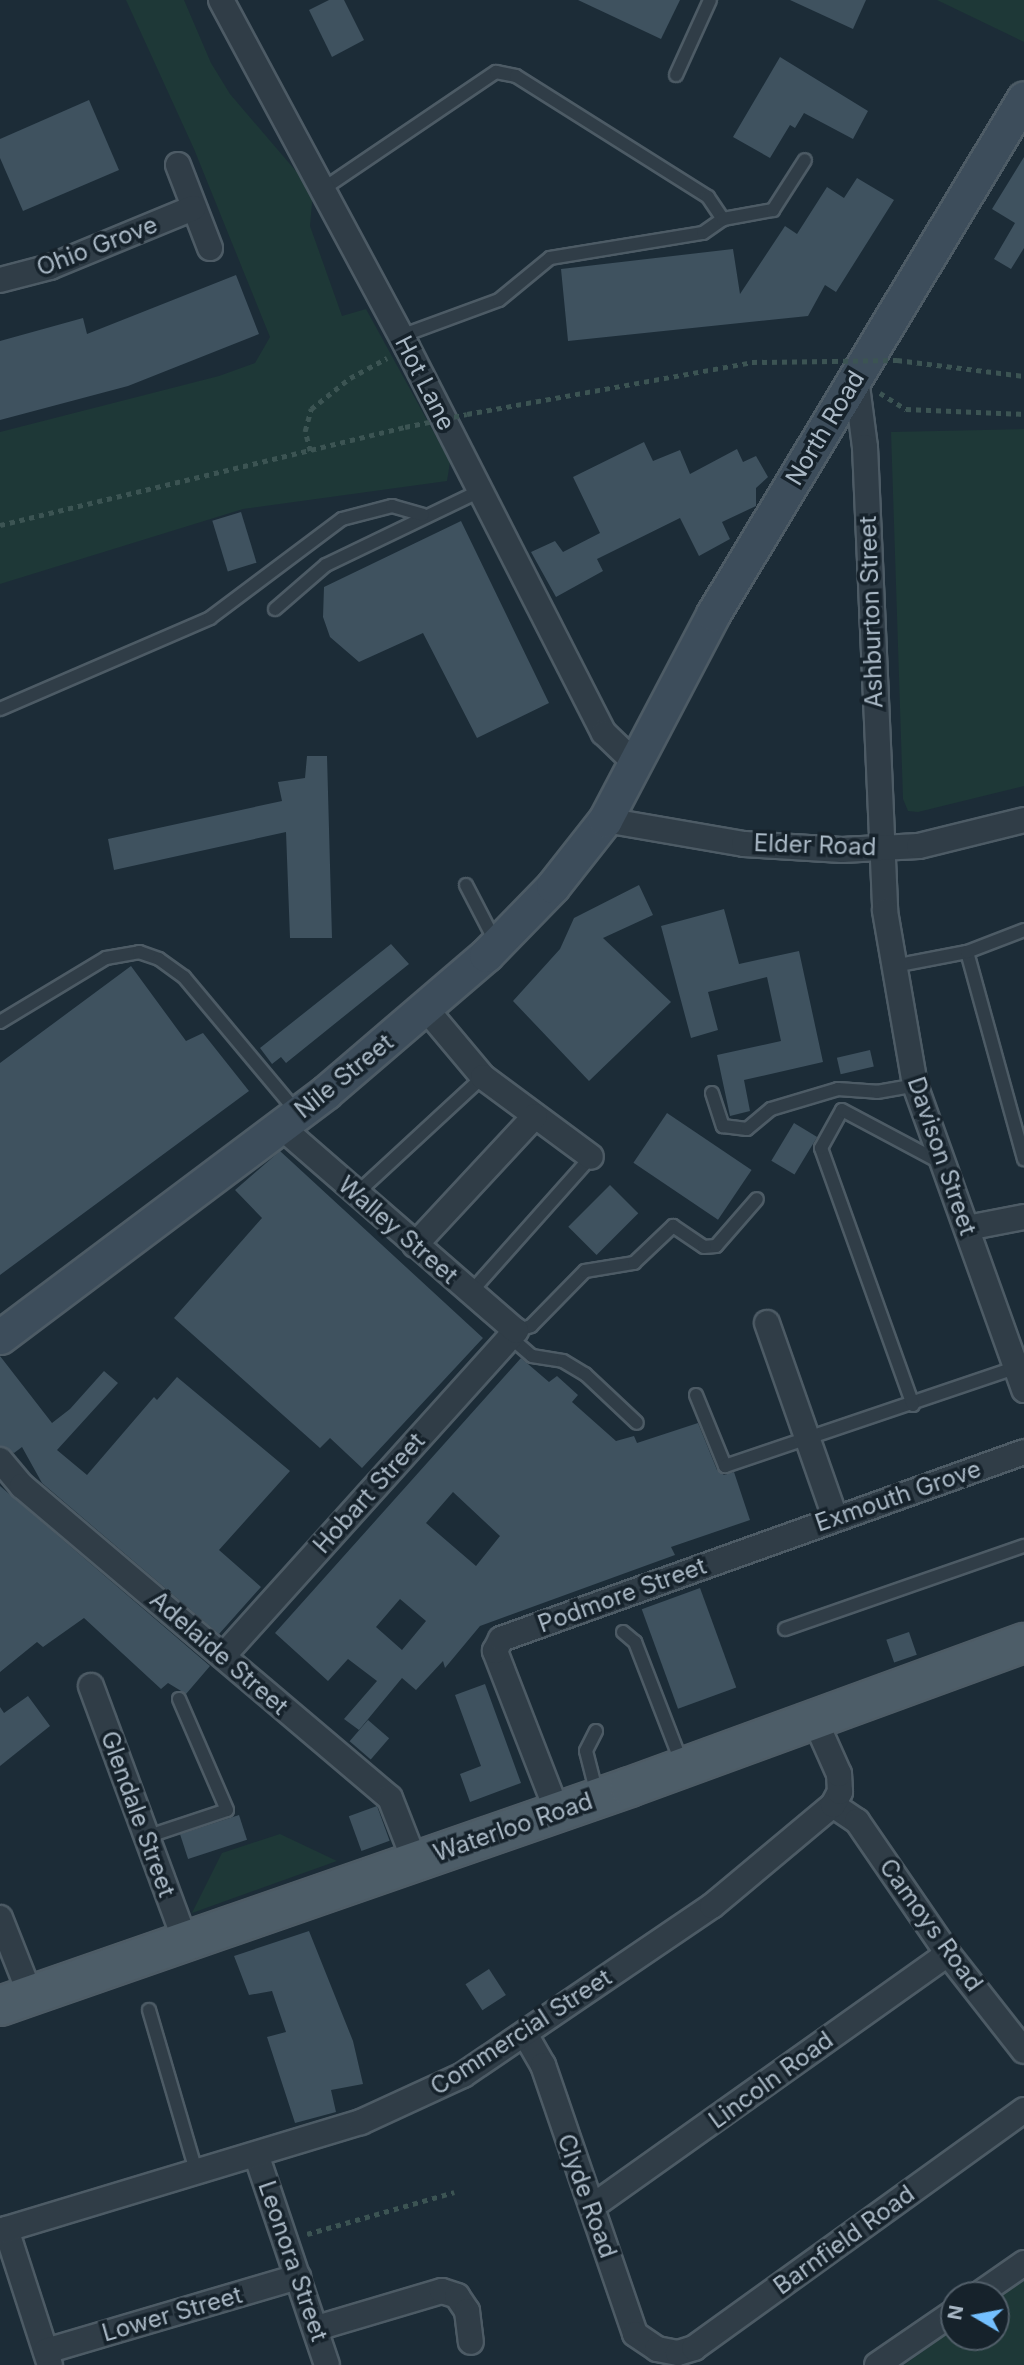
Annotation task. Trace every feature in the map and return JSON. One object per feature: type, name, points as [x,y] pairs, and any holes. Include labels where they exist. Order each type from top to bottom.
[{"type":"main road","name":"North Road","points":[[633,761],[844,369],[1024,98]]},
{"type":"main road","name":"Nile Street","points":[[0,1337],[290,1120],[425,1009],[497,944],[553,886],[605,820],[633,761]]},
{"type":"main road","name":"Waterloo Road","points":[[15,2000],[186,1943],[683,1768],[1024,1643]]},
{"type":"street","name":"Hot Lane","points":[[221,0],[404,342],[604,733],[633,761]]},
{"type":"street","points":[[177,164],[210,248]]},
{"type":"street","name":"Ohio Grove","points":[[0,280],[50,267],[193,208]]},
{"type":"street","name":"Ashburton Street","points":[[844,369],[865,447],[881,848]]},
{"type":"street","name":"Elder Road","points":[[605,820],[744,844],[881,848],[919,846],[1024,820]]},
{"type":"street","name":"Davison Street","points":[[881,848],[894,966],[915,1085],[1020,1377]]},
{"type":"street","points":[[425,1009],[483,1077],[591,1157]]},
{"type":"street","points":[[415,1245],[535,1116]]},
{"type":"street","name":"Walley Street","points":[[290,1120],[356,1194],[513,1334]]},
{"type":"street","points":[[967,1228],[1024,1217]]},
{"type":"street","points":[[767,1323],[835,1517]]},
{"type":"street","name":"Hobart Street","points":[[223,1656],[513,1334]]},
{"type":"street","name":"Exmouth Grove","points":[[761,1544],[1024,1452]]},
{"type":"street","name":"Adelaide Street","points":[[0,1460],[22,1486],[390,1798],[415,1862]]},
{"type":"street","name":"Podmore Street","points":[[557,1811],[495,1644],[761,1544]]},
{"type":"street","name":"Glendale Street","points":[[91,1686],[186,1943]]},
{"type":"street","points":[[815,1720],[839,1773],[840,1792],[833,1805]]},
{"type":"street","name":"Camoys Road","points":[[833,1805],[857,1821],[948,1954],[1024,2052]]},
{"type":"street","name":"Commercial Street","points":[[3,2230],[257,2157],[404,2105],[525,2034],[712,1906],[833,1805]]},
{"type":"street","points":[[0,1917],[15,2000]]},
{"type":"street","name":"Lincoln Road","points":[[593,2206],[948,1954]]},
{"type":"street","name":"Clyde Road","points":[[525,2034],[542,2065],[572,2156],[593,2206],[635,2334],[657,2349]]},
{"type":"street","name":"Barnfield Road","points":[[657,2349],[678,2353],[694,2348],[1024,2110]]},
{"type":"street","name":"Leonora Street","points":[[257,2157],[317,2328],[327,2365]]},
{"type":"street","points":[[3,2230],[48,2358]]},
{"type":"street","points":[[998,2281],[1024,2263]]},
{"type":"street","name":"Lower Street","points":[[48,2358],[299,2277]]},
{"type":"street","points":[[317,2328],[442,2291],[457,2297],[467,2311],[471,2342]]},
{"type":"street","points":[[877,2365],[940,2322]]},
{"type":"lane","points":[[676,75],[710,0]]},
{"type":"lane","points":[[323,189],[496,72],[516,76],[708,197],[723,219]]},
{"type":"lane","points":[[404,342],[499,300],[550,258],[703,233],[723,219],[773,210],[805,160]]},
{"type":"lane","points":[[275,609],[326,565],[423,515],[480,491]]},
{"type":"lane","points":[[0,709],[209,618],[342,519],[392,506],[423,515]]},
{"type":"lane","points":[[466,886],[497,944]]},
{"type":"lane","points":[[894,966],[967,951],[1024,930]]},
{"type":"lane","points":[[967,951],[1024,1159]]},
{"type":"lane","points":[[0,1022],[106,958],[139,952],[159,959],[184,977],[290,1120]]},
{"type":"lane","points":[[356,1194],[483,1077]]},
{"type":"lane","points":[[712,1093],[723,1126],[747,1129],[771,1109],[838,1089],[877,1093],[915,1085]]},
{"type":"lane","points":[[913,1405],[821,1148],[842,1110],[946,1166]]},
{"type":"lane","points":[[470,1293],[591,1157]]},
{"type":"lane","points":[[637,1423],[585,1374],[563,1361],[538,1359],[513,1334],[531,1326],[585,1271],[634,1263],[673,1226],[704,1247],[716,1246],[757,1199]]},
{"type":"lane","points":[[696,1395],[725,1466],[913,1405],[1020,1377]]},
{"type":"lane","points":[[785,1629],[1024,1546]]},
{"type":"lane","points":[[623,1632],[635,1642],[683,1768]]},
{"type":"lane","points":[[146,1837],[227,1810],[179,1699]]},
{"type":"lane","points":[[597,1731],[586,1751],[598,1798]]},
{"type":"lane","points":[[149,2010],[198,2174]]},
{"type":"path","points":[[310,451],[305,431],[311,409],[349,378],[404,342]]},
{"type":"path","points":[[0,525],[405,427],[752,362],[844,369],[897,360],[1024,376]]},
{"type":"path","points":[[844,369],[906,409],[1024,414]]},
{"type":"path","points":[[286,2240],[454,2192]]},
{"type":"green space","points":[[126,0],[184,0],[211,63],[230,94],[313,191],[310,226],[342,316],[366,309],[450,462],[447,481],[243,509],[0,584],[0,432],[219,376],[255,363],[270,337],[194,149]]},
{"type":"green space","points":[[937,0],[1024,0],[1024,42]]},
{"type":"green space","points":[[1024,429],[1024,786],[918,812],[908,811],[903,799],[891,432]]},
{"type":"green space","points":[[280,1834],[337,1861],[192,1913],[222,1853]]},
{"type":"green space","points":[[1024,2279],[1024,2365],[904,2365],[940,2339],[940,2351],[1010,2351],[1010,2289]]},
{"type":"building","points":[[329,0],[344,0],[364,40],[332,57],[309,10]]},
{"type":"building","points":[[578,0],[680,0],[661,39]]},
{"type":"building","points":[[790,0],[866,0],[853,29]]},
{"type":"building","points":[[780,57],[868,111],[853,139],[804,113],[795,128],[790,125],[770,158],[733,137]]},
{"type":"building","points":[[89,100],[119,170],[23,211],[0,158],[0,139]]},
{"type":"building","points":[[1024,157],[1024,248],[1011,269],[994,259],[1015,223],[992,209]]},
{"type":"building","points":[[857,178],[894,200],[836,292],[825,285],[808,316],[568,341],[561,269],[733,249],[740,294],[785,226],[797,234],[827,187],[844,198]]},
{"type":"building","points":[[236,275],[259,334],[128,386],[0,420],[0,341],[83,318],[87,334]]},
{"type":"building","points":[[644,442],[653,461],[680,450],[690,474],[737,449],[743,462],[756,456],[768,477],[756,488],[756,506],[722,522],[730,539],[699,556],[680,518],[597,559],[603,571],[556,597],[531,552],[555,541],[563,552],[600,533],[573,477]]},
{"type":"building","points":[[241,512],[256,563],[228,571],[212,521]]},
{"type":"building","points":[[461,521],[549,703],[477,738],[423,633],[359,662],[330,637],[323,617],[324,587]]},
{"type":"building","points":[[307,756],[327,756],[332,938],[290,938],[286,832],[114,870],[108,839],[282,801],[278,782],[305,778]]},
{"type":"building","points":[[639,885],[653,915],[603,938],[671,1002],[589,1081],[513,1001],[560,949],[574,918]]},
{"type":"building","points":[[724,909],[739,964],[799,951],[823,1062],[744,1080],[750,1111],[730,1116],[717,1055],[781,1041],[767,977],[708,992],[718,1030],[691,1038],[661,926]]},
{"type":"building","points":[[391,944],[409,964],[286,1063],[281,1057],[272,1064],[260,1048]]},
{"type":"building","points":[[131,966],[186,1041],[203,1033],[249,1091],[0,1275],[0,1063]]},
{"type":"building","points":[[870,1050],[874,1067],[841,1074],[837,1058]]},
{"type":"building","points":[[667,1113],[752,1170],[718,1220],[633,1163]]},
{"type":"building","points":[[794,1123],[817,1137],[794,1175],[771,1161]]},
{"type":"building","points":[[280,1151],[483,1338],[362,1468],[330,1438],[320,1448],[174,1318],[262,1218],[235,1190]]},
{"type":"building","points":[[610,1185],[638,1213],[597,1255],[568,1227]]},
{"type":"building","points":[[0,1356],[52,1423],[70,1409],[104,1371],[118,1383],[57,1450],[87,1475],[154,1397],[157,1400],[177,1377],[290,1471],[219,1550],[261,1587],[219,1634],[42,1483],[22,1447],[14,1453],[0,1446]]},
{"type":"building","points":[[521,1358],[549,1382],[557,1376],[578,1395],[572,1402],[616,1441],[634,1436],[637,1443],[698,1423],[717,1470],[724,1475],[734,1472],[750,1520],[671,1547],[675,1555],[480,1626],[445,1668],[443,1661],[416,1690],[402,1678],[359,1730],[344,1719],[377,1681],[348,1659],[328,1681],[275,1633]],"holes":[[[453,1492],[500,1536],[476,1566],[426,1523]],[[400,1599],[426,1621],[402,1650],[376,1627]]]},
{"type":"building","points":[[0,1486],[210,1666],[186,1694],[168,1683],[161,1689],[84,1618],[43,1647],[37,1642],[0,1672]]},
{"type":"building","points":[[700,1588],[736,1688],[678,1709],[642,1609]]},
{"type":"building","points":[[909,1632],[917,1655],[894,1663],[886,1640]]},
{"type":"building","points":[[485,1684],[521,1783],[470,1802],[460,1774],[481,1766],[455,1695]]},
{"type":"building","points":[[28,1696],[50,1726],[0,1766],[0,1707],[4,1713]]},
{"type":"building","points":[[368,1720],[389,1738],[371,1760],[350,1741]]},
{"type":"building","points":[[377,1806],[390,1841],[361,1851],[349,1816]]},
{"type":"building","points":[[239,1815],[247,1840],[188,1859],[180,1834]]},
{"type":"building","points":[[309,1931],[353,2041],[363,2084],[331,2090],[336,2112],[295,2123],[267,2037],[286,2032],[272,1991],[249,1995],[234,1956]]},
{"type":"building","points":[[489,1969],[506,1995],[482,2010],[466,1984]]}]
